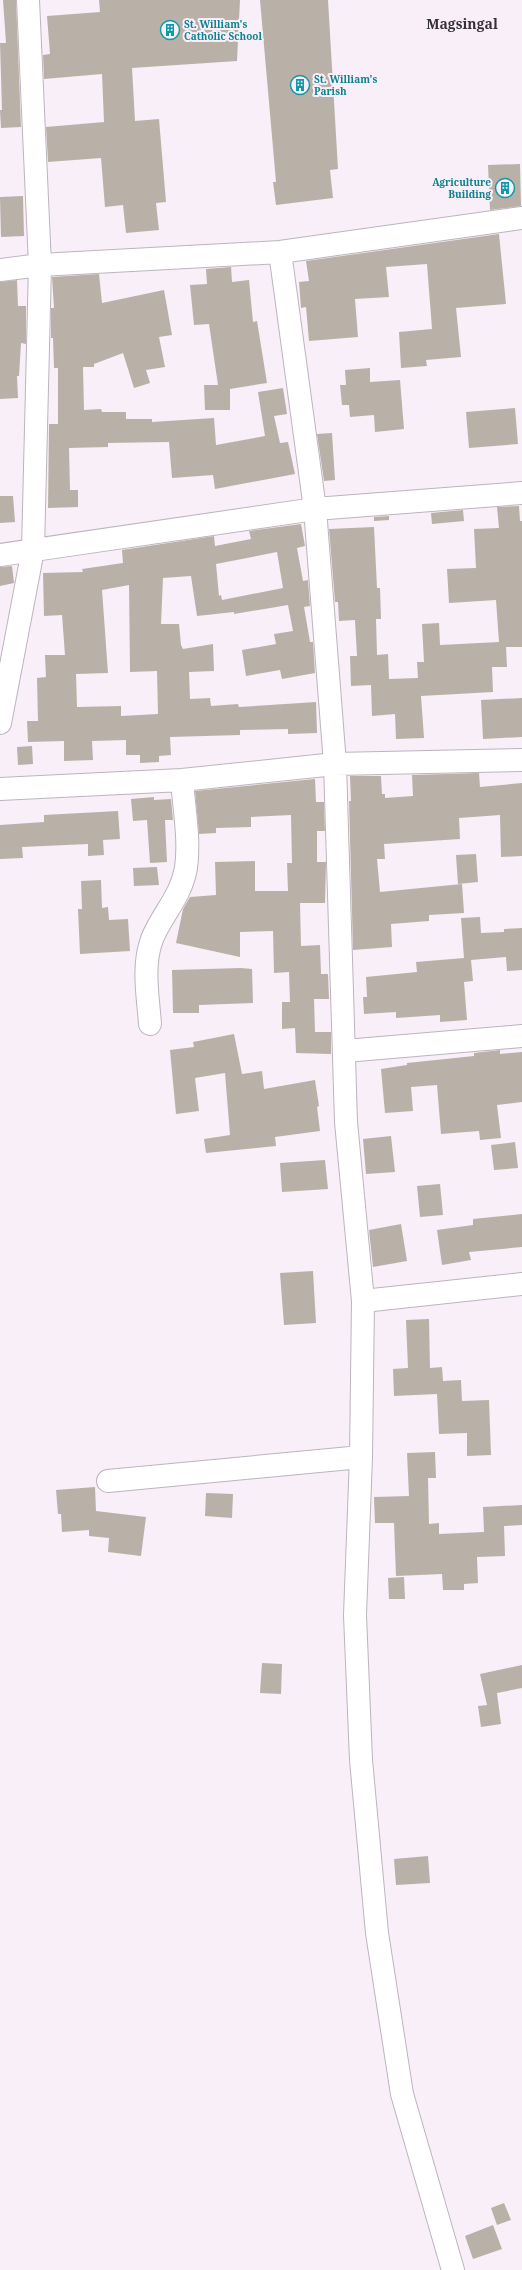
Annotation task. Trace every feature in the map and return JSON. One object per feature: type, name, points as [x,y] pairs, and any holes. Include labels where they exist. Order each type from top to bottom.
[{"type":"street","points":[[0,723],[33,550],[40,264],[28,0]]},
{"type":"street","points":[[0,270],[40,264],[280,252],[522,218]]},
{"type":"street","points":[[280,252],[315,509],[335,764],[345,1050],[346,1122],[363,1301],[361,1458],[355,1615],[361,1760],[377,1933],[402,2094],[453,2270]]},
{"type":"street","points":[[0,555],[315,509],[522,493]]},
{"type":"street","points":[[0,789],[182,780],[335,764],[522,760]]},
{"type":"street","points":[[150,1024],[147,985],[149,951],[152,939],[172,906],[182,884],[186,868],[187,854],[182,780]]},
{"type":"street","points":[[345,1050],[522,1036]]},
{"type":"street","points":[[363,1301],[522,1284]]},
{"type":"street","points":[[108,1481],[361,1458]]},
{"type":"building","points":[[3,0],[16,0],[21,127],[1,128],[0,110],[2,110],[0,43],[6,43]]},
{"type":"building","points":[[99,0],[240,0],[237,61],[132,68],[135,121],[159,119],[166,202],[156,203],[159,230],[126,233],[123,205],[105,207],[101,158],[48,162],[46,127],[104,122],[102,74],[44,79],[43,55],[50,54],[47,16],[100,12]]},
{"type":"building","name":"St. William's Parish","points":[[260,0],[328,0],[338,169],[330,170],[333,198],[276,205],[273,182],[276,182]]},
{"type":"building","name":"Agriculture Building","points":[[520,164],[521,206],[490,210],[488,165]]},
{"type":"building","points":[[23,196],[24,236],[1,237],[0,197]]},
{"type":"building","points":[[499,234],[506,304],[456,308],[461,357],[426,360],[427,366],[401,368],[399,332],[432,329],[427,264],[386,267],[389,297],[355,299],[358,337],[309,341],[306,307],[301,308],[299,282],[309,281],[306,261]]},
{"type":"building","points":[[231,267],[232,282],[249,280],[253,322],[257,321],[267,383],[230,389],[230,410],[205,410],[204,385],[218,385],[209,324],[194,325],[190,285],[207,284],[206,269]]},
{"type":"building","points":[[99,274],[102,303],[164,290],[172,335],[159,337],[165,367],[146,370],[150,383],[134,388],[123,353],[94,364],[94,367],[83,367],[84,410],[101,409],[102,412],[126,412],[126,419],[152,419],[152,422],[214,418],[216,445],[265,436],[258,392],[283,388],[287,414],[274,416],[280,443],[288,442],[295,474],[215,489],[213,475],[172,478],[169,442],[108,443],[108,447],[69,448],[70,490],[78,490],[78,507],[48,508],[49,424],[58,424],[58,368],[54,368],[53,338],[51,338],[51,308],[54,308],[52,277]]},
{"type":"building","points":[[17,280],[18,306],[26,306],[26,344],[21,343],[19,376],[17,376],[18,398],[0,399],[0,282]]},
{"type":"building","points":[[370,368],[370,382],[400,380],[404,429],[375,432],[374,415],[350,417],[349,405],[342,405],[340,385],[346,385],[345,370]]},
{"type":"building","points":[[515,408],[518,444],[469,448],[466,412]]},
{"type":"building","points":[[332,433],[335,480],[324,481],[317,434]]},
{"type":"building","points":[[0,496],[13,496],[15,522],[0,523]]},
{"type":"building","points":[[519,506],[520,521],[522,521],[522,647],[506,647],[507,667],[492,667],[493,692],[421,696],[424,738],[396,739],[395,714],[372,716],[371,685],[351,686],[350,656],[357,656],[355,620],[339,621],[338,602],[335,602],[329,529],[374,527],[377,588],[380,588],[381,619],[376,619],[377,655],[388,654],[389,679],[418,678],[417,662],[424,662],[422,624],[439,623],[440,645],[499,642],[496,600],[449,603],[447,569],[476,568],[474,529],[499,528],[497,507]]},
{"type":"building","points":[[463,510],[464,521],[432,524],[431,513]]},
{"type":"building","points":[[389,516],[389,520],[374,521],[374,517]]},
{"type":"building","points":[[301,524],[305,546],[297,548],[303,581],[308,580],[310,606],[304,607],[310,642],[313,642],[315,673],[282,679],[280,670],[246,676],[242,650],[276,644],[274,634],[293,631],[288,605],[234,614],[234,612],[197,616],[191,576],[163,578],[161,624],[179,624],[181,645],[183,649],[213,644],[214,671],[189,672],[190,699],[210,698],[211,706],[238,704],[239,707],[316,702],[317,733],[288,734],[288,729],[240,730],[240,735],[170,737],[171,755],[159,756],[159,762],[140,763],[140,755],[126,755],[126,740],[92,741],[93,760],[64,761],[64,741],[28,742],[27,721],[38,721],[37,678],[46,677],[45,655],[65,655],[62,615],[44,616],[43,573],[83,572],[82,569],[123,563],[122,550],[214,536],[215,546],[251,539],[249,531]],"holes":[[[277,552],[283,588],[222,600],[221,595],[219,596],[216,564]],[[129,585],[130,672],[157,671],[158,714],[121,716],[121,706],[77,707],[76,674],[108,673],[102,590]]]},
{"type":"building","points":[[12,566],[14,583],[0,586],[0,567]]},
{"type":"building","points":[[522,698],[522,737],[483,739],[481,700]]},
{"type":"building","points":[[32,746],[33,764],[18,765],[17,747]]},
{"type":"building","points":[[479,773],[480,787],[522,783],[522,856],[501,857],[500,815],[459,818],[460,839],[384,844],[385,859],[377,859],[380,892],[462,884],[464,913],[429,915],[429,921],[391,924],[392,947],[353,950],[349,801],[351,801],[350,776],[381,776],[382,794],[385,794],[385,798],[413,796],[412,775]]},
{"type":"building","points":[[315,779],[316,802],[324,802],[325,831],[317,831],[317,862],[326,862],[325,903],[300,903],[301,946],[320,945],[321,974],[328,974],[329,999],[314,999],[315,1032],[331,1032],[331,1054],[296,1053],[295,1028],[282,1029],[282,1002],[290,1002],[289,972],[274,973],[273,931],[240,932],[240,957],[176,943],[183,909],[190,897],[216,895],[215,862],[255,861],[255,891],[288,891],[287,863],[292,863],[291,815],[251,817],[251,827],[216,828],[216,833],[199,834],[195,791]]},
{"type":"building","points":[[154,797],[154,800],[171,799],[173,820],[165,820],[167,862],[150,863],[147,820],[133,821],[131,799]]},
{"type":"building","points":[[118,811],[120,839],[103,840],[104,855],[88,856],[88,844],[22,847],[23,858],[0,859],[0,825],[44,822],[44,815]]},
{"type":"building","points":[[476,854],[478,882],[458,884],[456,855]]},
{"type":"building","points":[[157,867],[159,885],[134,886],[133,868]]},
{"type":"building","points":[[101,880],[102,908],[108,907],[109,920],[128,919],[130,951],[80,954],[78,909],[82,909],[81,881]]},
{"type":"building","points":[[480,917],[481,933],[504,932],[504,929],[522,928],[522,970],[507,971],[506,957],[471,960],[473,981],[464,982],[467,1020],[440,1022],[440,1015],[396,1018],[396,1012],[364,1014],[363,997],[367,997],[366,977],[417,972],[416,962],[464,958],[461,918]]},
{"type":"building","points":[[252,969],[253,1003],[199,1005],[199,1013],[173,1013],[172,970]]},
{"type":"building","points":[[234,1034],[242,1074],[262,1071],[264,1089],[315,1080],[319,1106],[317,1107],[320,1131],[275,1137],[276,1146],[206,1153],[204,1139],[230,1135],[225,1073],[195,1078],[199,1111],[176,1114],[170,1050],[194,1047],[193,1042]]},
{"type":"building","points":[[500,1050],[500,1054],[522,1052],[522,1102],[497,1105],[501,1138],[480,1140],[479,1131],[441,1134],[437,1085],[411,1087],[413,1111],[385,1113],[381,1069],[407,1065],[407,1063],[474,1056],[474,1053]]},
{"type":"building","points":[[391,1136],[395,1172],[366,1174],[363,1139]]},
{"type":"building","points":[[515,1142],[518,1168],[494,1170],[491,1145]]},
{"type":"building","points":[[325,1160],[328,1189],[282,1192],[280,1163]]},
{"type":"building","points":[[440,1184],[443,1215],[420,1217],[417,1186]]},
{"type":"building","points":[[522,1214],[522,1247],[469,1252],[471,1260],[442,1265],[437,1230],[473,1225],[473,1219]]},
{"type":"building","points":[[401,1224],[407,1261],[373,1267],[369,1230]]},
{"type":"building","points":[[313,1271],[316,1323],[284,1325],[280,1273]]},
{"type":"building","points":[[429,1319],[430,1368],[442,1367],[443,1381],[461,1380],[462,1401],[489,1400],[491,1455],[467,1456],[467,1433],[439,1434],[437,1394],[394,1396],[393,1369],[408,1368],[406,1320]]},
{"type":"building","points":[[435,1452],[436,1478],[428,1478],[429,1524],[439,1523],[439,1534],[484,1532],[483,1507],[522,1505],[522,1525],[504,1526],[505,1556],[477,1557],[478,1583],[464,1584],[464,1590],[443,1590],[442,1574],[396,1576],[394,1523],[375,1523],[374,1497],[409,1496],[407,1453]]},
{"type":"building","points":[[95,1487],[96,1511],[146,1517],[141,1556],[108,1552],[109,1538],[89,1536],[89,1530],[62,1532],[61,1514],[58,1514],[56,1490]]},
{"type":"building","points":[[206,1493],[233,1494],[232,1518],[205,1516]]},
{"type":"building","points":[[404,1577],[405,1599],[389,1599],[388,1578]]},
{"type":"building","points":[[262,1663],[282,1664],[281,1694],[260,1693]]},
{"type":"building","points":[[522,1665],[522,1688],[497,1693],[501,1724],[481,1727],[478,1706],[487,1705],[480,1674]]},
{"type":"building","points":[[428,1856],[430,1883],[396,1885],[394,1859]]},
{"type":"building","points":[[504,2203],[511,2220],[497,2225],[491,2208]]},
{"type":"building","points":[[493,2225],[502,2249],[473,2259],[465,2236]]},
{"type":"place","name":"St. William's Catholic School","points":[[170,30]]},
{"type":"place","name":"St. William's Parish","points":[[300,85]]},
{"type":"place","name":"Agriculture Building","points":[[505,188]]},
{"type":"district","name":"Magsingal","points":[[462,23]]}]
